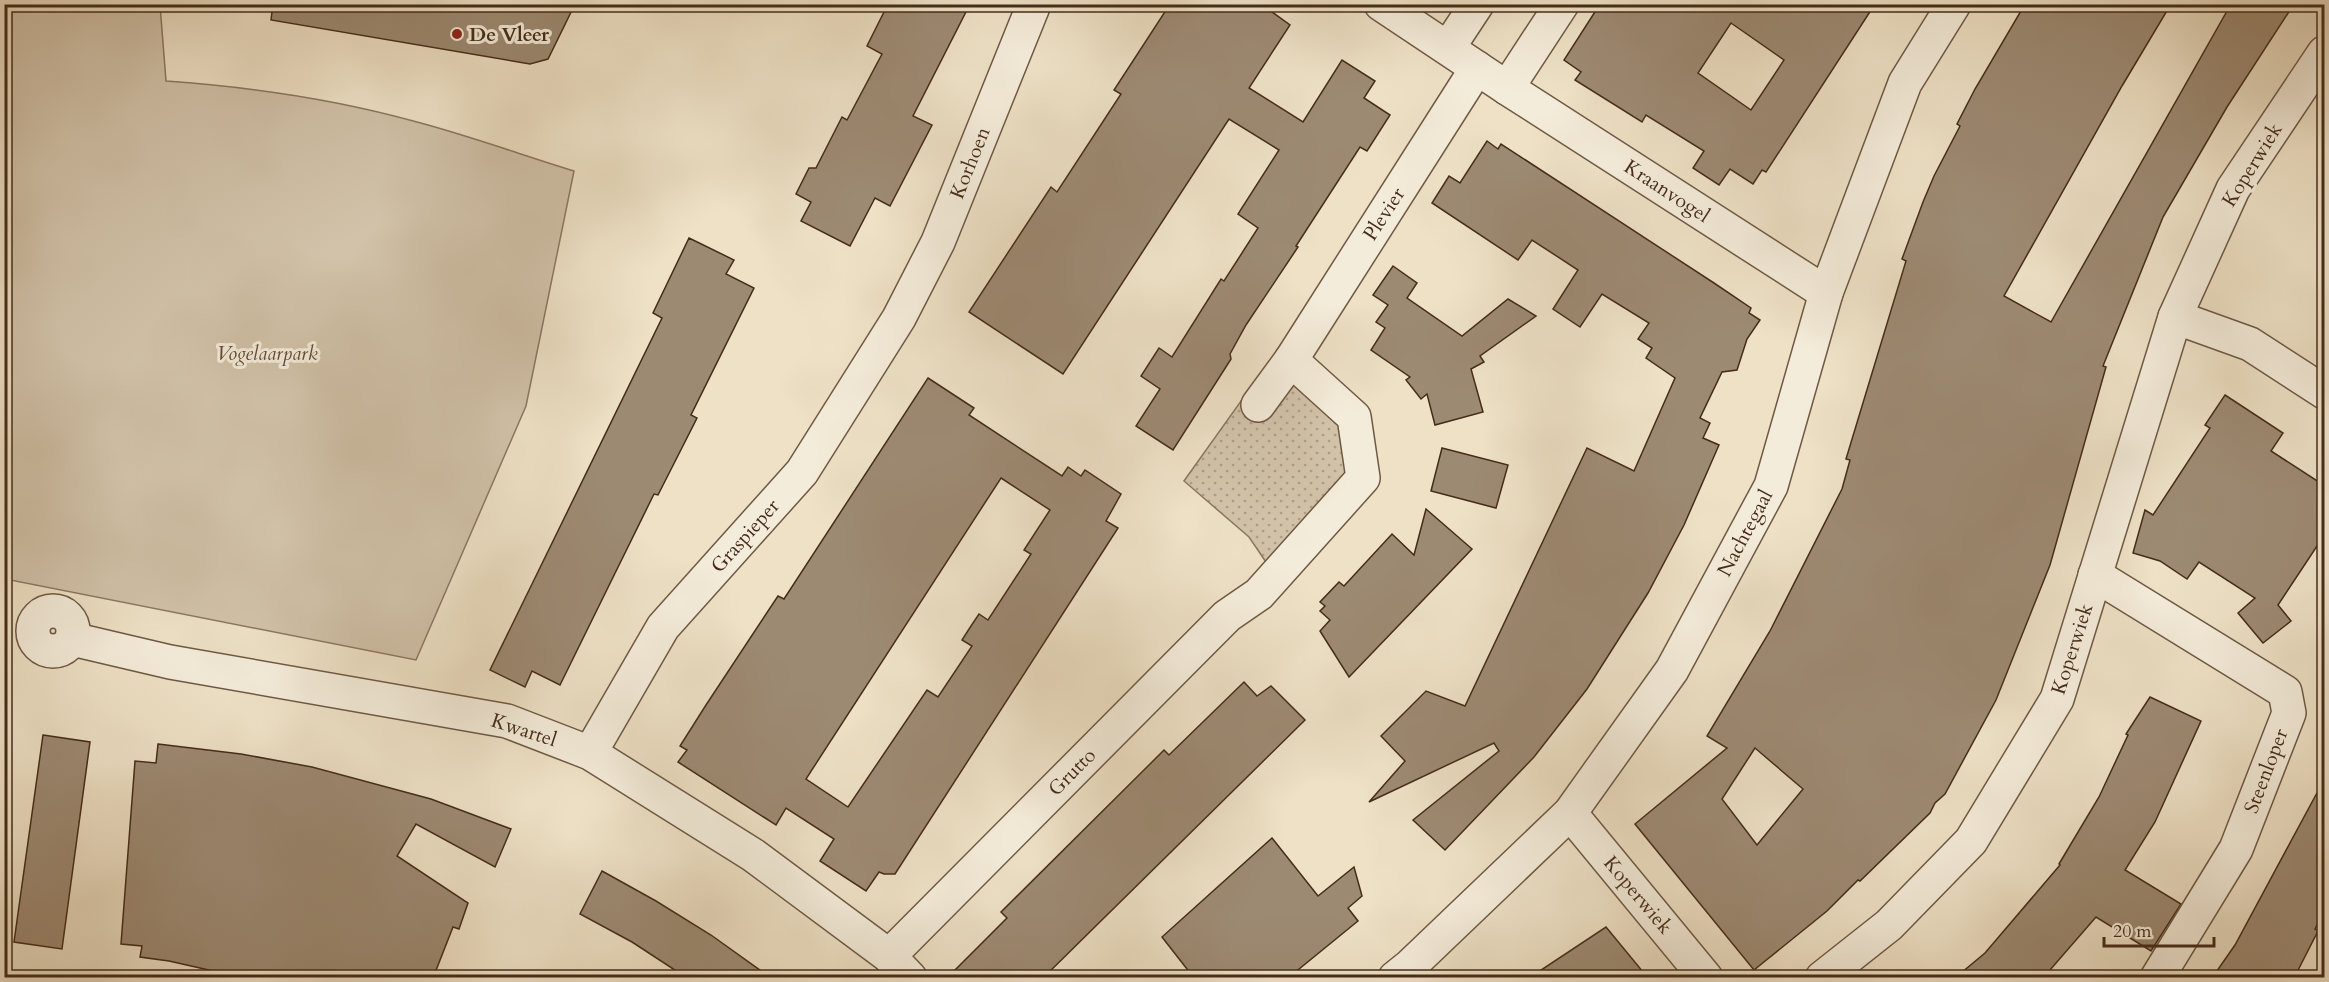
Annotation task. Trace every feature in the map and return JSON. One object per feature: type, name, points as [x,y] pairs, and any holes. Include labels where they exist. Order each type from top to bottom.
[{"type":"street","name":"Korhoen","points":[[899,318],[938,242],[1034,4]]},
{"type":"street","points":[[1381,4],[1448,48],[1477,4]]},
{"type":"street","points":[[1507,88],[1562,4]]},
{"type":"street","name":"Nachtegaal","points":[[1395,978],[1570,813],[1672,670],[1771,486],[1826,293],[1905,83],[1954,4]]},
{"type":"street","name":"Kraanvogel","points":[[1448,48],[1826,293]]},
{"type":"street","name":"Koperwiek","points":[[1822,978],[1889,925],[1971,841],[2057,699],[2175,317],[2233,189],[2325,53]]},
{"type":"street","name":"Plevier","points":[[1258,405],[1291,360],[1477,68]]},
{"type":"street","points":[[2175,317],[2250,344],[2325,392]]},
{"type":"street","name":"Graspieper","points":[[590,753],[663,627],[802,472],[899,318]]},
{"type":"street","name":"Grutto","points":[[899,967],[1227,616],[1259,594],[1363,478],[1354,417],[1291,360]]},
{"type":"street","name":"Steenloper","points":[[2095,575],[2285,692],[2289,713],[2236,849],[2157,978]]},
{"type":"street","name":"Kwartel","points":[[72,639],[171,662],[507,721],[590,753],[753,855],[899,967]]},
{"type":"street","name":"Koperwiek","points":[[1570,813],[1706,978]]},
{"type":"green space","name":"Vogelaarpark","points":[[4,5],[160,5],[166,81],[261,91],[355,107],[437,127],[574,171],[526,406],[416,660],[5,579],[9,487],[9,395],[4,334]]},
{"type":"green space","points":[[1292,379],[1334,412],[1355,459],[1336,496],[1268,565],[1249,537],[1184,481],[1241,401],[1262,419]]},
{"type":"building","name":"De Vleer","points":[[273,4],[575,4],[548,59],[530,64],[271,20]]},
{"type":"building","points":[[888,4],[970,4],[913,116],[932,125],[890,206],[875,198],[850,246],[801,221],[811,202],[796,194],[809,168],[816,168],[842,117],[847,120],[882,54],[867,46]]},
{"type":"building","points":[[1170,4],[1261,4],[1290,25],[1249,88],[1303,122],[1342,60],[1375,81],[1364,98],[1390,115],[1367,151],[1360,147],[1246,325],[1230,354],[1231,359],[1173,450],[1136,426],[1160,389],[1141,376],[1159,348],[1172,357],[1221,279],[1224,281],[1258,228],[1238,214],[1279,150],[1229,119],[1063,374],[969,312],[1051,187],[1057,192],[1121,94],[1114,90]]},
{"type":"building","points":[[1600,4],[1875,4],[1766,172],[1762,170],[1753,184],[1730,169],[1719,185],[1693,168],[1704,151],[1646,115],[1642,122],[1575,80],[1581,72],[1564,60]],"holes":[[[1731,23],[1784,60],[1751,110],[1698,73]]]},
{"type":"building","points":[[2025,4],[2171,4],[2122,86],[2004,296],[2051,322],[2231,4],[2294,4],[2227,107],[2163,217],[2103,366],[2106,367],[2050,565],[1996,700],[1945,794],[1935,803],[1930,813],[1860,881],[1858,880],[1827,911],[1754,970],[1635,824],[1727,748],[1707,736],[1770,631],[1842,489],[1850,460],[1846,459],[1906,261],[1902,259],[1934,176],[1960,126],[1957,124]],"holes":[[[1755,748],[1803,789],[1757,845],[1722,799]]]},
{"type":"building","points":[[1487,141],[1498,149],[1501,144],[1714,283],[1751,308],[1749,313],[1760,320],[1747,339],[1737,370],[1722,372],[1700,418],[1710,423],[1703,438],[1719,445],[1684,525],[1648,593],[1587,689],[1534,757],[1445,850],[1413,820],[1499,751],[1494,743],[1369,802],[1405,761],[1381,736],[1426,691],[1465,706],[1587,448],[1634,471],[1675,378],[1646,358],[1652,348],[1638,339],[1649,323],[1602,294],[1580,327],[1553,309],[1578,270],[1532,240],[1518,260],[1432,203],[1449,176],[1460,183]]},
{"type":"building","points":[[689,238],[734,260],[726,274],[754,288],[691,415],[697,418],[658,495],[654,494],[560,685],[532,671],[525,687],[490,670],[662,318],[653,313]]},
{"type":"building","points":[[1393,266],[1417,283],[1407,298],[1462,336],[1508,299],[1536,316],[1480,356],[1484,362],[1471,369],[1483,412],[1435,425],[1427,394],[1421,399],[1406,380],[1410,377],[1371,350],[1385,328],[1376,322],[1388,305],[1373,295]]},
{"type":"building","points":[[928,378],[974,408],[969,415],[1062,476],[1068,467],[1081,476],[1085,470],[1121,494],[1106,521],[1118,528],[895,874],[879,872],[866,891],[820,861],[834,839],[786,808],[776,825],[678,762],[687,750],[680,746],[706,705],[778,596],[784,599]],"holes":[[[1001,478],[1050,510],[1024,550],[1031,554],[988,620],[979,614],[962,640],[972,646],[938,697],[927,690],[848,807],[806,779]]]},
{"type":"building","points":[[2225,395],[2283,433],[2271,451],[2325,486],[2325,534],[2278,605],[2291,621],[2263,643],[2238,613],[2255,598],[2199,562],[2187,579],[2160,561],[2133,553],[2145,510],[2153,515],[2210,428],[2205,425]]},
{"type":"building","points":[[1442,448],[1508,465],[1496,508],[1431,491]]},
{"type":"building","points":[[1426,509],[1472,549],[1349,677],[1320,631],[1330,620],[1320,611],[1325,606],[1320,602],[1339,582],[1344,586],[1392,534],[1414,555]]},
{"type":"building","points":[[1244,682],[1257,696],[1271,686],[1305,720],[1043,978],[947,978],[1007,918],[1001,912],[1164,750],[1169,755]]},
{"type":"building","points":[[2150,697],[2201,721],[2155,822],[2125,870],[2181,904],[2151,951],[2096,917],[2043,978],[1955,978],[1985,953],[2060,865],[2099,797],[2128,735],[2126,734]]},
{"type":"building","points":[[43,735],[90,742],[62,949],[14,942]]},
{"type":"building","points":[[158,744],[241,754],[312,767],[431,799],[511,829],[495,867],[416,824],[397,856],[468,903],[459,929],[453,927],[433,978],[244,978],[169,961],[140,957],[142,946],[121,944],[135,761],[156,763]]},
{"type":"building","points":[[2325,778],[2325,911],[2315,929],[2318,931],[2294,978],[2212,978],[2235,945]]},
{"type":"building","points":[[1272,838],[1318,896],[1354,867],[1362,896],[1348,908],[1358,921],[1288,978],[1194,978],[1162,937]]},
{"type":"building","points":[[602,871],[711,935],[771,978],[687,978],[632,942],[580,914]]},
{"type":"building","points":[[1606,927],[1648,978],[1529,978]]},
{"type":"place","name":"De Vleer","points":[[457,34]]}]
